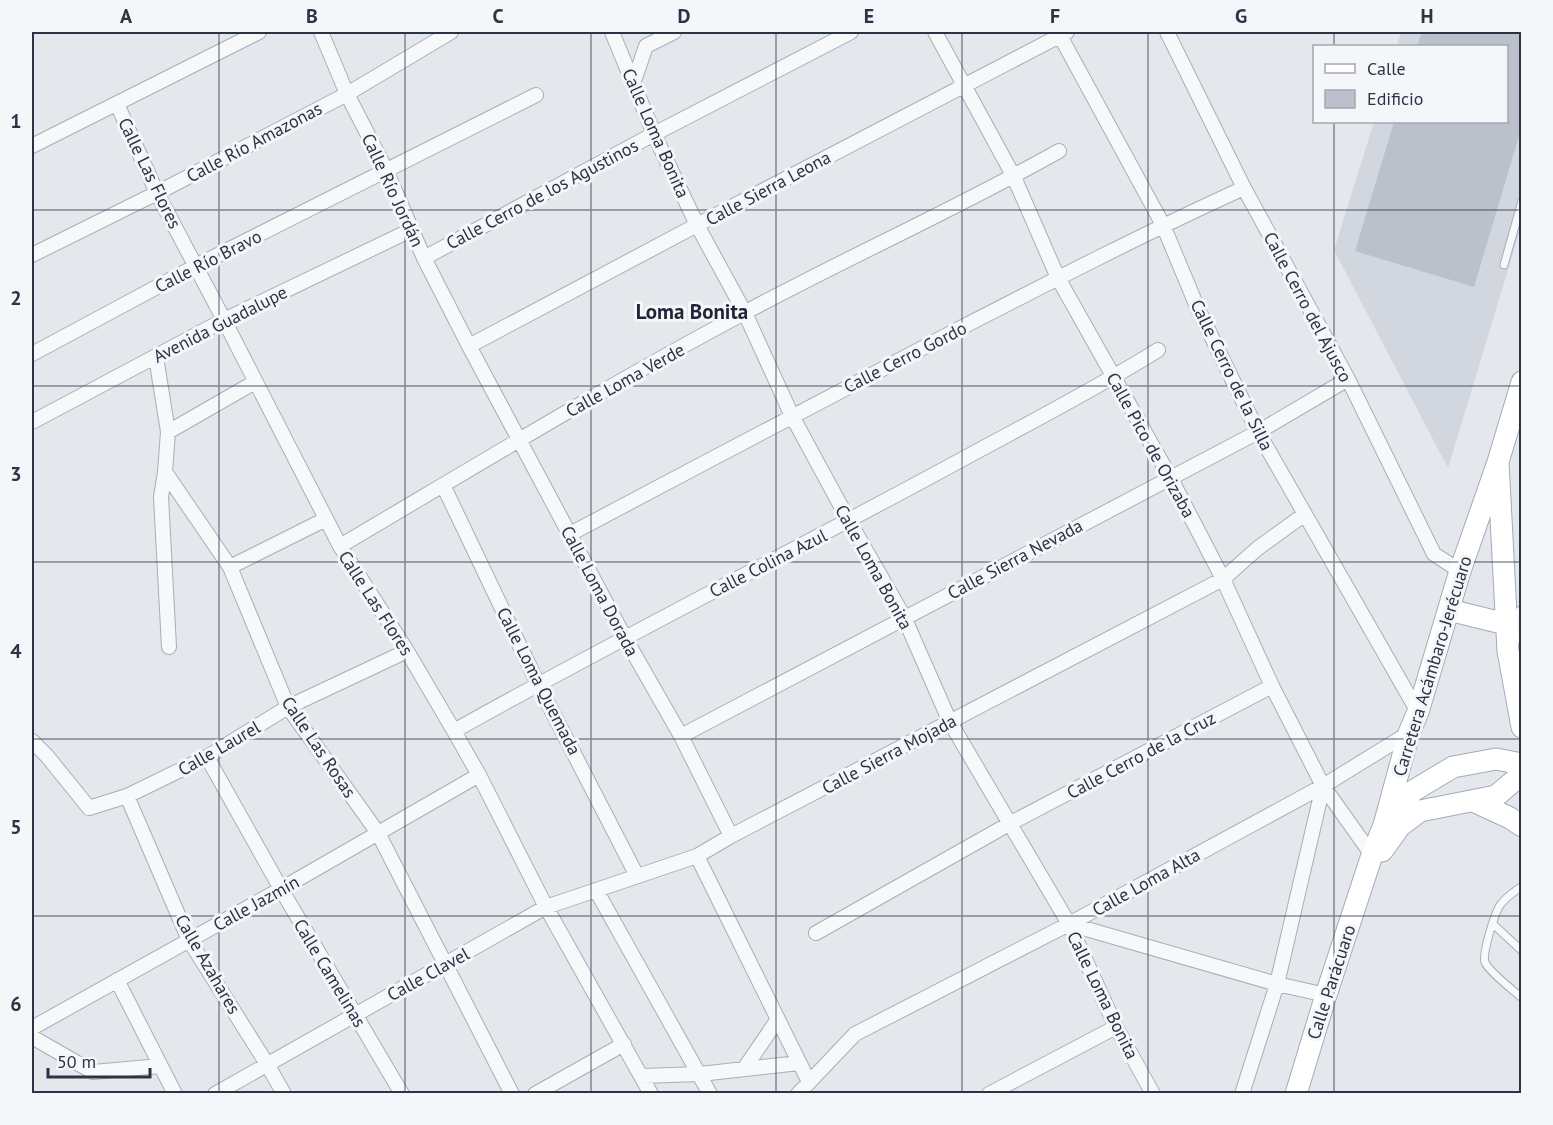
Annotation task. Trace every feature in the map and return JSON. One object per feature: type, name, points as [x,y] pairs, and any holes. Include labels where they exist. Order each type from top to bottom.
[{"type":"main road","name":"Carretera Acámbaro-Jerécuaro","points":[[1370,863],[1384,825],[1409,733],[1418,712],[1460,571],[1498,462],[1521,382]]},
{"type":"main road","points":[[1498,462],[1504,553],[1514,618],[1511,655],[1521,727]]},
{"type":"main road","points":[[1449,610],[1514,618]]},
{"type":"main road","points":[[1384,825],[1413,791],[1453,767],[1496,759],[1521,764]]},
{"type":"main road","points":[[1370,863],[1400,826],[1420,811],[1496,796],[1521,774]]},
{"type":"main road","points":[[1473,801],[1510,818],[1521,826]]},
{"type":"main road","name":"Calle Parácuaro","points":[[1296,1094],[1370,863]]},
{"type":"street","points":[[32,146],[259,32]]},
{"type":"street","name":"Calle Río Jordán","points":[[321,32],[347,93],[386,170],[424,258],[469,346]]},
{"type":"street","name":"Calle Río Amazonas","points":[[32,255],[157,193],[347,93],[451,32]]},
{"type":"street","name":"Calle Loma Bonita","points":[[612,32],[654,134],[697,225],[745,313],[792,416],[904,617],[950,722],[1069,924],[1116,1028],[1153,1094]]},
{"type":"street","points":[[633,84],[646,46],[674,32]]},
{"type":"street","name":"Calle Cerro de los Agustinos","points":[[424,258],[654,134],[851,32]]},
{"type":"street","name":"Calle Pico de Orizaba","points":[[935,32],[1014,177],[1058,278],[1170,477],[1223,579],[1272,686],[1323,786],[1370,863]]},
{"type":"street","name":"Calle Cerro del Ajusco","points":[[1167,32],[1244,188],[1348,379],[1434,554],[1460,571]]},
{"type":"street","name":"Calle Sierra Leona","points":[[469,346],[1062,33]]},
{"type":"street","name":"Calle Cerro de la Silla","points":[[1062,33],[1163,225],[1198,309],[1258,432],[1418,712]]},
{"type":"street","name":"Calle Río Bravo","points":[[32,354],[196,266],[536,95]]},
{"type":"street","name":"Calle Las Flores","points":[[117,104],[157,193],[340,546],[407,651],[479,775],[546,907],[651,1094]]},
{"type":"street","name":"Calle Loma Verde","points":[[340,546],[518,440],[745,313],[1014,177],[1059,151]]},
{"type":"street","name":"Calle Cerro Gordo","points":[[570,534],[1058,278],[1163,225],[1244,188]]},
{"type":"street","name":"Avenida Guadalupe","points":[[32,422],[224,320],[411,230]]},
{"type":"street","name":"Calle Loma Dorada","points":[[469,346],[624,638],[681,736],[731,836]]},
{"type":"street","name":"Calle Colina Azul","points":[[454,731],[624,638],[849,521],[1113,378],[1158,350]]},
{"type":"street","points":[[156,357],[168,432],[161,496],[169,647]]},
{"type":"street","name":"Calle Sierra Nevada","points":[[681,736],[1258,432],[1348,379]]},
{"type":"street","points":[[168,432],[255,382]]},
{"type":"street","name":"Calle Las Rosas","points":[[165,472],[230,567],[288,707],[378,833],[512,1094]]},
{"type":"street","name":"Calle Loma Quemada","points":[[442,485],[538,684],[638,876]]},
{"type":"street","name":"Calle Sierra Mojada","points":[[546,907],[697,856],[731,836],[1223,579],[1258,548],[1305,514]]},
{"type":"street","points":[[230,567],[326,519]]},
{"type":"street","name":"Calle Laurel","points":[[32,741],[89,808],[127,796],[207,757],[288,707],[407,651]]},
{"type":"street","name":"Calle Cerro de la Cruz","points":[[816,933],[1009,824],[1272,686]]},
{"type":"street","name":"Calle Loma Alta","points":[[798,1094],[855,1034],[1069,924],[1323,786],[1409,733]]},
{"type":"street","name":"Calle Camelinas","points":[[207,757],[281,889],[402,1094]]},
{"type":"street","name":"Calle Jazmín","points":[[32,1028],[479,775]]},
{"type":"street","points":[[1242,1094],[1276,984],[1323,786]]},
{"type":"street","name":"Calle Azahares","points":[[127,796],[189,940],[284,1094]]},
{"type":"street","points":[[697,856],[809,1082]]},
{"type":"street","points":[[596,890],[711,1094]]},
{"type":"street","name":"Calle Clavel","points":[[215,1094],[546,907]]},
{"type":"street","points":[[1069,924],[1276,984],[1326,995]]},
{"type":"street","points":[[117,980],[174,1094]]},
{"type":"street","points":[[744,1069],[778,1019]]},
{"type":"street","points":[[989,1094],[1116,1028]]},
{"type":"street","points":[[32,1037],[93,1072],[160,1066]]},
{"type":"street","points":[[535,1094],[624,1044]]},
{"type":"street","points":[[642,1076],[700,1074],[799,1063]]},
{"type":"lane","points":[[1504,265],[1521,201]]},
{"type":"lane","points":[[1521,886],[1498,907],[1484,953],[1489,969],[1521,998]]},
{"type":"lane","points":[[1493,924],[1521,951]]},
{"type":"shaded area","points":[[1401,32],[1521,32],[1521,227],[1448,468],[1334,250],[1374,123],[1508,123],[1508,45],[1397,45]]},
{"type":"building","points":[[1422,32],[1521,32],[1521,129],[1474,287],[1355,251],[1394,123],[1508,123],[1508,45],[1417,45]]},
{"type":"district","name":"Loma Bonita","points":[[692,311]]}]
